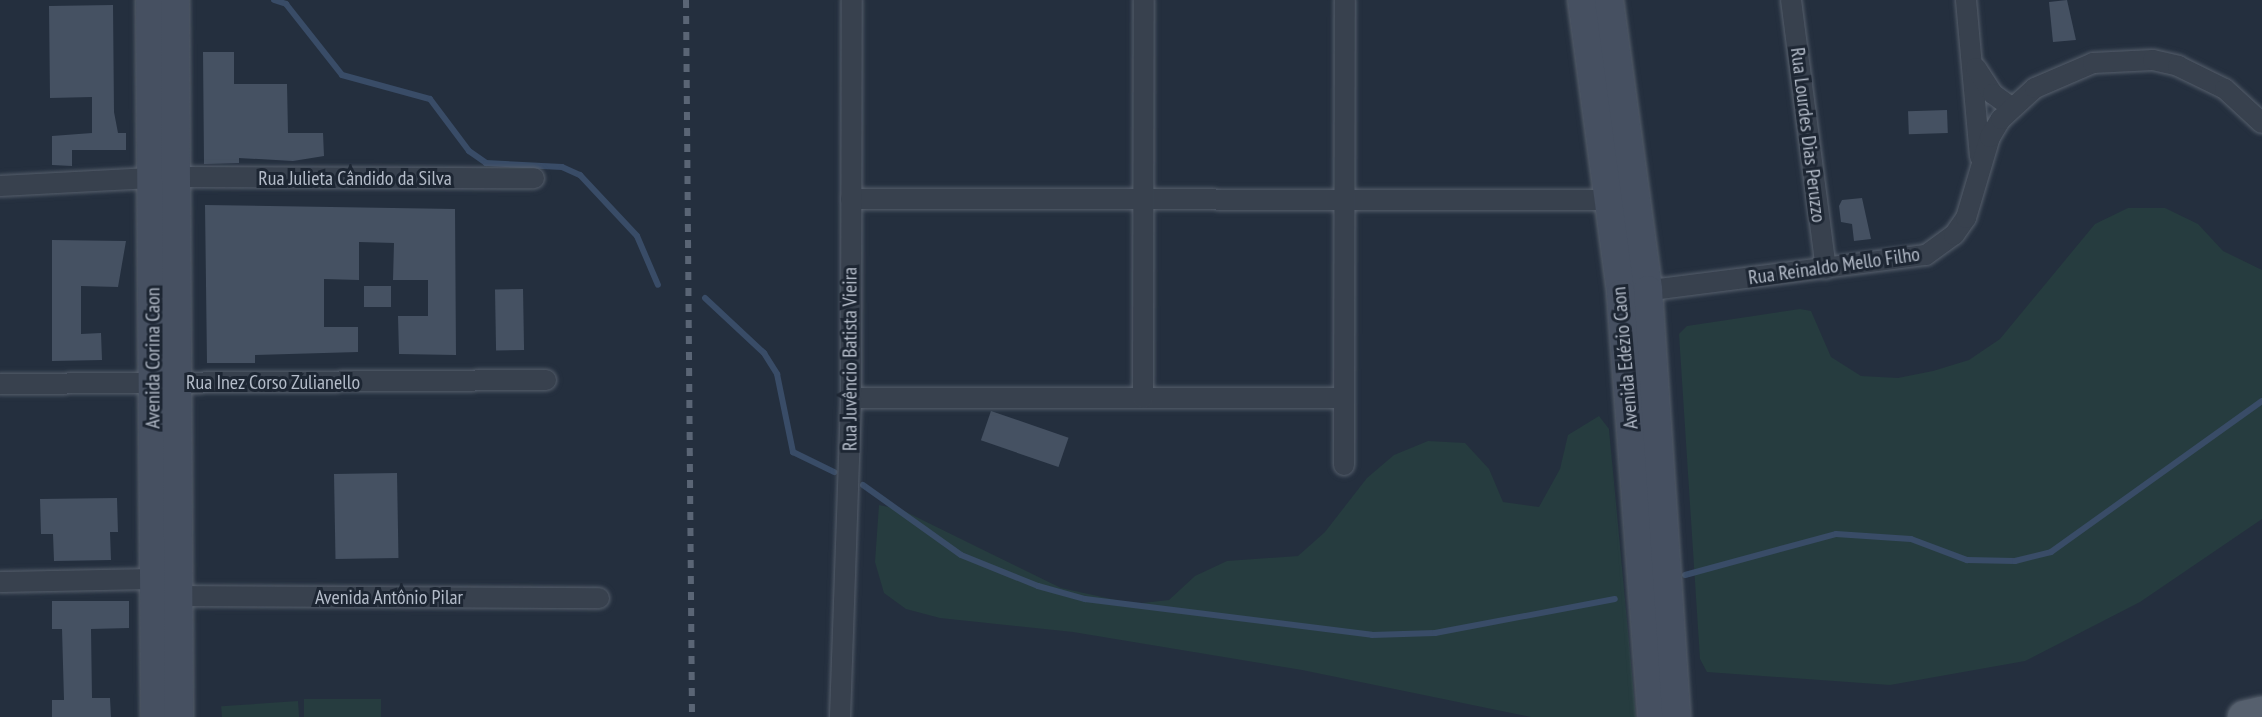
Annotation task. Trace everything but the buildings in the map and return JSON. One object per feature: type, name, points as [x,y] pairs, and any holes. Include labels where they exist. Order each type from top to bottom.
[{"type":"main road","name":"Avenida Corina Caon","points":[[150,0],[164,177]]},
{"type":"main road","name":"Avenida Corina Caon","points":[[175,0],[164,177],[165,383],[178,596],[179,717]]},
{"type":"main road","name":"Avenida Edézio Caon","points":[[1582,0],[1608,200],[1634,292],[1652,717]]},
{"type":"main road","name":"Avenida Edézio Caon","points":[[1609,0],[1676,717]]},
{"type":"main road","name":"Avenida Corina Caon","points":[[155,717],[154,579],[165,383]]},
{"type":"main road","points":[[2244,717],[2262,713]]},
{"type":"street","name":"Rua Juvêncio Batista Vieira","points":[[840,717],[851,398],[852,0]]},
{"type":"street","points":[[1143,398],[1144,0]]},
{"type":"street","points":[[1344,465],[1345,0]]},
{"type":"street","name":"Rua Lourdes Dias Peruzzo","points":[[1791,0],[1826,269]]},
{"type":"street","points":[[1966,0],[1981,164]]},
{"type":"street","name":"Rua Reinaldo Mello Filho","points":[[1634,292],[1905,260],[1941,247],[1966,218],[1990,137],[2012,108],[2064,73],[2093,63],[2153,60],[2225,89],[2262,123]]},
{"type":"street","points":[[1974,64],[1993,94],[2012,108]]},
{"type":"street","name":"Rua Julieta Cândido da Silva","points":[[0,186],[164,177],[534,178]]},
{"type":"street","points":[[851,199],[1608,200]]},
{"type":"street","name":"Rua Inez Corso Zulianello","points":[[0,384],[546,380]]},
{"type":"street","points":[[851,398],[1344,398]]},
{"type":"street","points":[[0,582],[154,579]]},
{"type":"street","name":"Avenida Antônio Pilar","points":[[178,596],[599,598]]},
{"type":"green space","points":[[2128,208],[2165,208],[2198,224],[2223,251],[2262,270],[2262,519],[2140,602],[2025,661],[1890,685],[1707,672],[1700,659],[1679,334],[1687,326],[1800,309],[1811,311],[1831,357],[1861,376],[1898,378],[1933,371],[1969,360],[2000,339],[2095,224]]},
{"type":"green space","points":[[1599,416],[1609,429],[1636,717],[1531,717],[1302,670],[1073,632],[940,618],[906,609],[884,593],[875,562],[879,505],[902,510],[1061,588],[1134,604],[1169,600],[1195,576],[1227,561],[1298,556],[1325,532],[1367,478],[1394,455],[1428,441],[1465,443],[1489,469],[1503,502],[1539,507],[1560,469],[1568,435]]},
{"type":"green space","points":[[304,699],[381,699],[381,717],[304,717]]},
{"type":"green space","points":[[298,701],[299,717],[222,717],[221,706]]},
{"type":"waterway","points":[[274,0],[286,4],[342,75],[430,99],[469,151],[486,163],[562,167],[580,175],[637,236],[658,285]]},
{"type":"waterway","points":[[705,298],[764,353],[777,374],[793,452],[834,472]]},
{"type":"waterway","points":[[1685,575],[1836,534],[1911,539],[1967,560],[2015,561],[2051,552],[2262,401]]},
{"type":"waterway","points":[[863,485],[961,555],[1038,586],[1085,599],[1372,635],[1435,633],[1615,599]]},
{"type":"railway","points":[[686,0],[692,717]]}]
